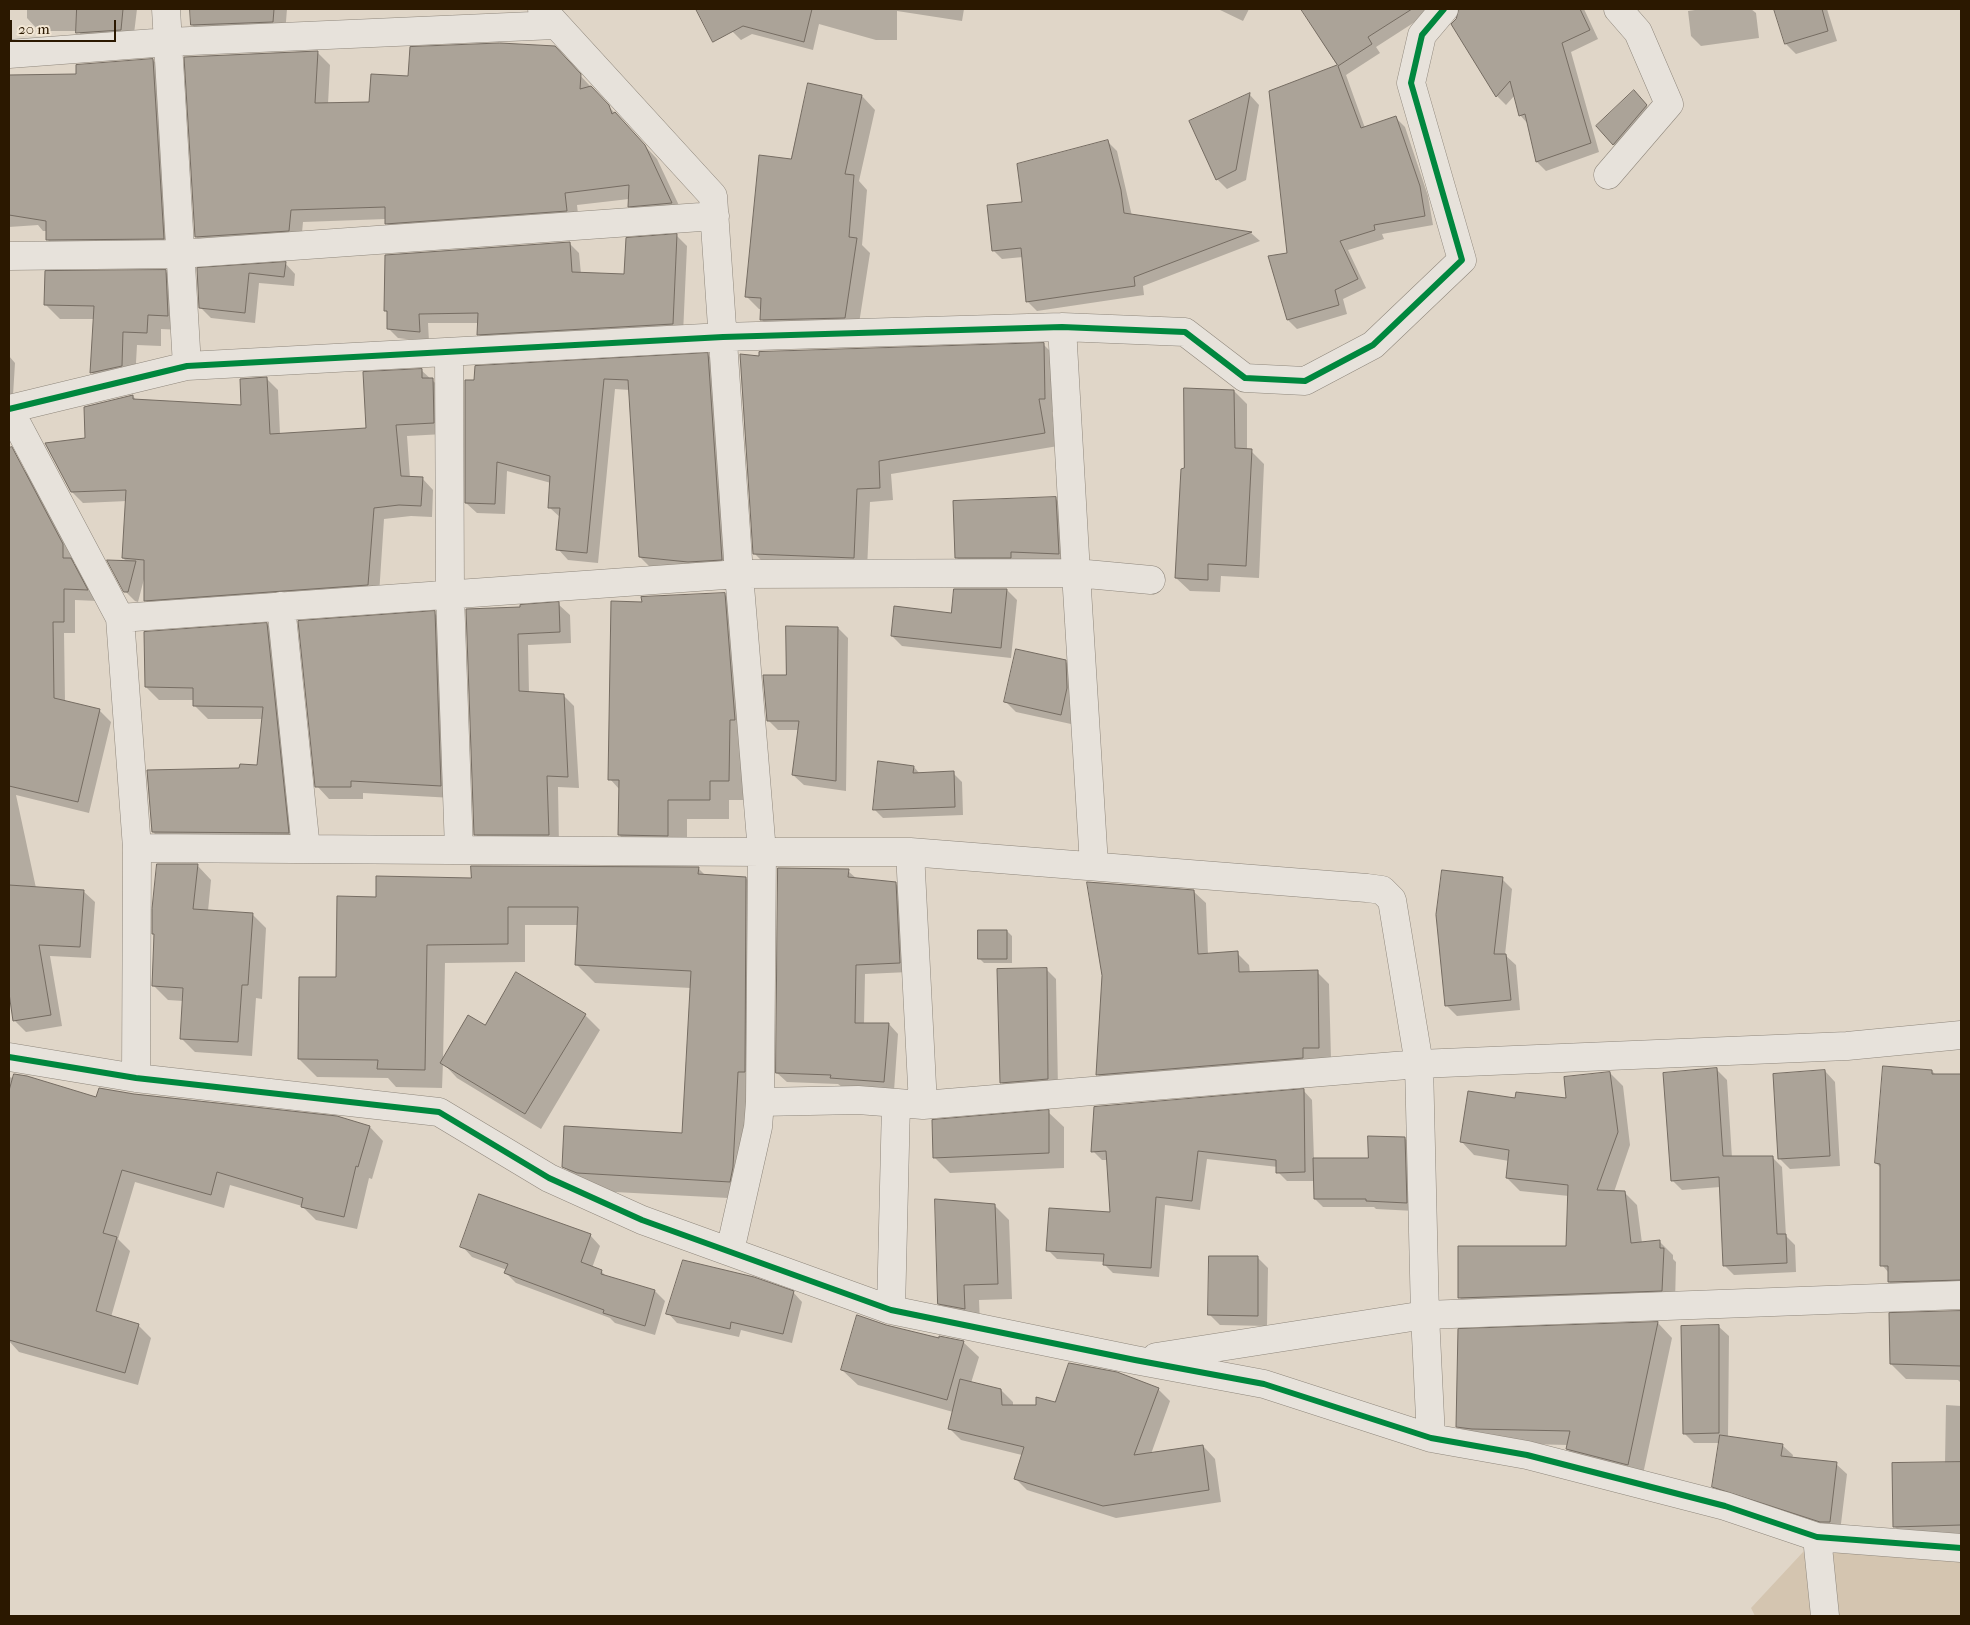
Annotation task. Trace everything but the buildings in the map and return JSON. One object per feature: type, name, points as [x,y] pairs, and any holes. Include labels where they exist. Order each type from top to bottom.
[{"type":"street","points":[[166,9],[187,366]]},
{"type":"street","points":[[136,1078],[137,848],[120,618],[9,409],[187,366],[723,337],[1062,327],[1185,332],[1245,378],[1305,380],[1373,345],[1462,260],[1411,83],[1422,35],[1444,9]]},
{"type":"street","points":[[1608,175],[1670,104],[1638,32],[1618,9]]},
{"type":"street","points":[[9,54],[549,17],[713,196],[739,574],[762,852],[760,1102],[758,1127],[730,1251]]},
{"type":"street","points":[[9,256],[180,254],[715,216]]},
{"type":"street","points":[[1062,327],[1094,865]]},
{"type":"street","points":[[449,352],[450,594],[458,850]]},
{"type":"street","points":[[120,618],[739,574],[1076,573],[1150,580]]},
{"type":"street","points":[[281,606],[306,849]]},
{"type":"street","points":[[137,848],[910,852],[1094,865],[1382,890],[1392,900],[1419,1064],[1425,1315],[1432,1438]]},
{"type":"street","points":[[910,852],[924,1105]]},
{"type":"street","points":[[760,1102],[858,1100],[924,1105],[1419,1064],[1847,1046],[1961,1035]]},
{"type":"street","points":[[9,1057],[136,1078],[439,1112],[550,1178],[642,1220],[891,1310],[1135,1360],[1264,1384],[1432,1438],[1536,1458],[1725,1506],[1817,1537],[1961,1548]]},
{"type":"street","points":[[891,1310],[896,1104]]},
{"type":"street","points":[[1135,1360],[1425,1315],[1961,1295]]},
{"type":"street","points":[[1817,1537],[1825,1616]]},
{"type":"shaded area","points":[[1817,1537],[1961,1548],[1961,1616],[1755,1616],[1751,1608]]},
{"type":"cycle path","points":[[9,409],[187,366],[723,337],[1062,327],[1185,332],[1245,378],[1305,381],[1373,345],[1462,260],[1411,83],[1422,35],[1444,9]]},
{"type":"cycle path","points":[[9,1057],[136,1078],[439,1112],[549,1178],[642,1220],[891,1310],[1135,1360],[1264,1384],[1431,1438],[1527,1455],[1725,1506],[1817,1537],[1961,1548]]}]
